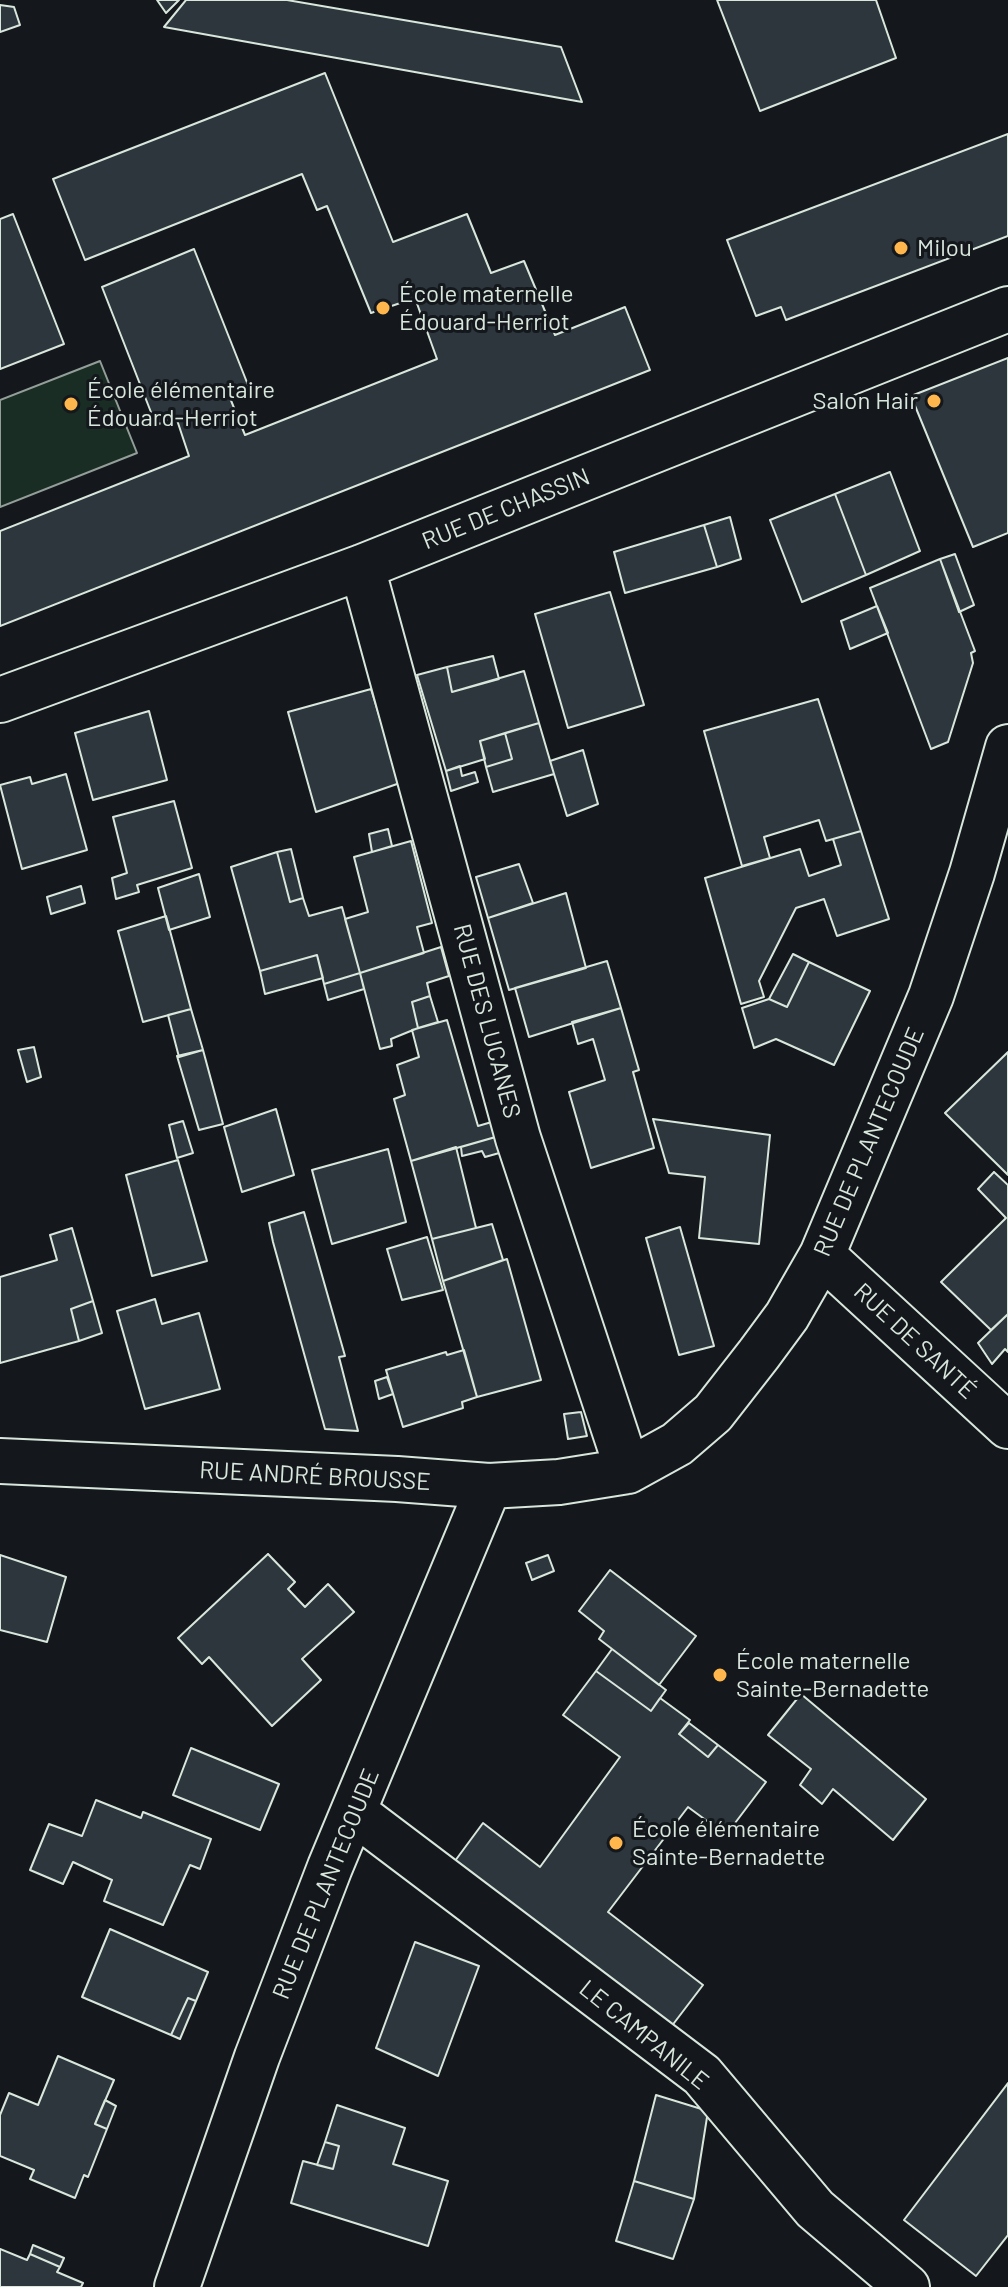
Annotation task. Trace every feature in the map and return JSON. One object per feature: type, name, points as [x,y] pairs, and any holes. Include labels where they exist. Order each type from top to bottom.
[{"type":"street","name":"RUE DE CHASSIN","points":[[0,700],[362,567],[1008,309]]},
{"type":"street","name":"RUE DES LUCANES","points":[[362,567],[518,1138],[628,1471]]},
{"type":"street","name":"RUE DE PLANTECOUDE","points":[[628,1471],[677,1444],[713,1413],[787,1316],[822,1255],[931,996],[972,873],[1008,747]]},
{"type":"street","name":"RUE DE SANTÉ","points":[[822,1255],[1008,1426]]},
{"type":"street","name":"RUE ANDRÉ BROUSSE","points":[[0,1461],[489,1486],[559,1482],[628,1471]]},
{"type":"street","name":"RUE DE PLANTECOUDE","points":[[177,2287],[263,2043],[330,1867],[489,1486]]},
{"type":"street","name":"LE CAMPANILE","points":[[354,1812],[702,2075],[815,2209],[907,2287]]},
{"type":"green space","points":[[100,361],[137,453],[0,507],[0,400]]},
{"type":"building","points":[[157,0],[179,0],[166,13]]},
{"type":"building","points":[[186,0],[287,0],[561,47],[582,102],[164,27]]},
{"type":"building","points":[[717,0],[876,0],[896,58],[760,111]]},
{"type":"building","points":[[0,5],[14,7],[20,25],[0,32]]},
{"type":"building","points":[[325,73],[393,242],[467,214],[491,273],[524,261],[555,335],[625,307],[650,370],[0,626],[0,531],[189,456],[176,417],[156,425],[102,287],[194,249],[250,390],[230,398],[245,435],[437,359],[415,298],[371,313],[327,206],[317,210],[302,174],[85,260],[53,179]]},
{"type":"building","points":[[1008,134],[1008,236],[786,320],[781,307],[756,316],[727,240]]},
{"type":"building","points":[[13,214],[64,344],[0,369],[0,219]]},
{"type":"building","points":[[1008,358],[1008,533],[973,547],[911,396]]},
{"type":"building","points":[[890,472],[920,551],[866,575],[835,494]]},
{"type":"building","points":[[835,494],[866,575],[802,602],[770,520]]},
{"type":"building","points":[[730,517],[741,559],[717,567],[704,525]]},
{"type":"building","points":[[704,525],[717,567],[625,593],[614,552]]},
{"type":"building","points":[[955,554],[974,605],[959,612],[940,559]]},
{"type":"building","points":[[940,559],[975,651],[971,653],[973,663],[948,742],[931,749],[870,588]]},
{"type":"building","points":[[610,592],[644,705],[568,728],[535,614]]},
{"type":"building","points":[[877,606],[888,633],[850,649],[841,621]]},
{"type":"building","points":[[493,656],[499,679],[452,692],[447,667]]},
{"type":"building","points":[[447,667],[452,692],[524,671],[539,723],[480,741],[485,759],[446,771],[417,675]]},
{"type":"building","points":[[371,689],[400,783],[316,812],[288,712]]},
{"type":"building","points":[[818,699],[861,831],[826,841],[819,820],[764,837],[770,858],[742,866],[704,731]]},
{"type":"building","points":[[149,711],[167,780],[93,800],[75,733]]},
{"type":"building","points":[[539,723],[554,774],[493,792],[486,767],[512,759],[505,733]]},
{"type":"building","points":[[505,733],[512,759],[486,767],[480,741]]},
{"type":"building","points":[[583,750],[598,804],[567,816],[550,761]]},
{"type":"building","points":[[460,766],[462,776],[475,772],[478,782],[451,791],[446,771]]},
{"type":"building","points":[[66,774],[87,850],[22,869],[0,785],[30,777],[32,784]]},
{"type":"building","points":[[174,801],[192,868],[137,885],[139,892],[116,899],[112,878],[127,873],[113,817]]},
{"type":"building","points":[[388,829],[392,846],[372,852],[369,834]]},
{"type":"building","points":[[861,831],[889,919],[837,936],[824,899],[796,908],[759,981],[764,997],[741,1004],[705,878],[800,849],[809,876],[841,865],[833,839]]},
{"type":"building","points":[[411,841],[432,923],[417,927],[424,953],[360,973],[345,919],[368,912],[354,857]]},
{"type":"building","points":[[291,849],[303,898],[290,902],[277,852]]},
{"type":"building","points":[[277,852],[290,902],[303,898],[309,916],[342,907],[360,973],[324,984],[317,955],[260,971],[231,867]]},
{"type":"building","points":[[519,864],[533,903],[488,918],[476,877]]},
{"type":"building","points":[[199,874],[210,917],[169,930],[158,888]]},
{"type":"building","points":[[81,886],[85,903],[51,914],[47,897]]},
{"type":"building","points":[[566,893],[586,968],[509,990],[488,918]]},
{"type":"building","points":[[166,916],[191,1009],[143,1022],[118,931]]},
{"type":"building","points":[[441,947],[449,976],[427,983],[430,996],[412,1002],[418,1028],[391,1039],[392,1046],[380,1049],[360,973]]},
{"type":"building","points":[[793,954],[809,962],[787,1007],[769,999]]},
{"type":"building","points":[[317,955],[323,978],[265,994],[260,971]]},
{"type":"building","points":[[607,961],[621,1008],[529,1037],[515,988]]},
{"type":"building","points":[[809,962],[870,991],[834,1065],[776,1039],[754,1048],[742,1008],[769,999],[787,1007]]},
{"type":"building","points":[[360,973],[364,989],[328,1000],[324,984]]},
{"type":"building","points":[[430,996],[438,1022],[418,1028],[412,1002]]},
{"type":"building","points":[[621,1008],[639,1070],[633,1072],[654,1148],[591,1168],[569,1092],[605,1080],[593,1039],[578,1044],[572,1022]]},
{"type":"building","points":[[191,1009],[203,1050],[179,1057],[168,1015]]},
{"type":"building","points":[[447,1020],[478,1126],[502,1119],[506,1134],[411,1161],[394,1099],[405,1095],[397,1065],[419,1057],[412,1030]]},
{"type":"building","points":[[34,1047],[41,1077],[27,1082],[18,1050]]},
{"type":"building","points":[[203,1050],[223,1124],[199,1130],[177,1056]]},
{"type":"building","points":[[1008,1052],[1008,1175],[945,1113]]},
{"type":"building","points":[[276,1109],[294,1175],[242,1192],[224,1127]]},
{"type":"building","points":[[653,1119],[770,1135],[759,1244],[699,1238],[705,1177],[669,1173]]},
{"type":"building","points":[[183,1121],[193,1153],[177,1158],[169,1125]]},
{"type":"building","points":[[506,1134],[510,1150],[485,1157],[482,1151],[462,1156],[461,1147]]},
{"type":"building","points":[[456,1147],[476,1228],[432,1239],[411,1161]]},
{"type":"building","points":[[388,1149],[406,1222],[332,1244],[312,1170]]},
{"type":"building","points":[[178,1160],[207,1261],[152,1276],[126,1175]]},
{"type":"building","points":[[994,1172],[1008,1185],[1008,1314],[991,1330],[941,1282],[1006,1218],[978,1189]]},
{"type":"building","points":[[304,1212],[345,1356],[339,1357],[358,1431],[325,1429],[273,1242],[269,1223]]},
{"type":"building","points":[[492,1224],[503,1260],[443,1281],[432,1239]]},
{"type":"building","points":[[680,1227],[714,1346],[679,1355],[646,1238]]},
{"type":"building","points":[[72,1228],[93,1301],[71,1309],[79,1341],[0,1363],[0,1277],[57,1260],[50,1235]]},
{"type":"building","points":[[427,1237],[443,1290],[402,1300],[387,1249]]},
{"type":"building","points":[[507,1259],[541,1380],[477,1397],[443,1281]]},
{"type":"building","points":[[155,1299],[162,1324],[199,1313],[220,1389],[145,1409],[117,1311]]},
{"type":"building","points":[[93,1301],[102,1333],[79,1341],[71,1309]]},
{"type":"building","points":[[1008,1314],[1008,1352],[1005,1349],[992,1364],[978,1343]]},
{"type":"building","points":[[464,1350],[477,1397],[462,1402],[463,1408],[403,1427],[386,1370],[446,1352],[447,1355]]},
{"type":"building","points":[[387,1377],[393,1394],[379,1399],[375,1381]]},
{"type":"building","points":[[581,1412],[587,1436],[568,1439],[564,1414]]},
{"type":"building","points":[[268,1554],[295,1582],[288,1589],[305,1607],[328,1584],[354,1612],[302,1659],[321,1680],[272,1726],[209,1657],[202,1664],[178,1638]]},
{"type":"building","points":[[0,1555],[66,1577],[47,1642],[0,1630]]},
{"type":"building","points":[[548,1555],[554,1571],[532,1580],[526,1563]]},
{"type":"building","points":[[610,1570],[696,1636],[659,1685],[599,1639],[604,1631],[579,1611]]},
{"type":"building","points":[[612,1649],[666,1690],[651,1711],[596,1671]]},
{"type":"building","points":[[596,1671],[651,1711],[660,1698],[690,1720],[679,1734],[708,1757],[718,1745],[766,1782],[726,1835],[688,1807],[608,1912],[703,1985],[671,2027],[452,1865],[483,1823],[540,1867],[620,1757],[563,1715]]},
{"type":"building","points":[[801,1694],[926,1799],[893,1840],[833,1789],[822,1804],[800,1785],[811,1769],[768,1735]]},
{"type":"building","points":[[689,1723],[718,1745],[708,1757],[679,1734]]},
{"type":"building","points":[[191,1748],[279,1784],[260,1830],[173,1795]]},
{"type":"building","points":[[96,1800],[141,1818],[143,1812],[211,1839],[200,1869],[190,1865],[163,1925],[104,1901],[112,1880],[73,1862],[63,1884],[30,1870],[49,1824],[82,1836]]},
{"type":"building","points":[[110,1929],[208,1972],[196,2001],[188,1998],[171,2035],[82,1997]]},
{"type":"building","points":[[415,1942],[479,1966],[438,2076],[376,2048]]},
{"type":"building","points":[[188,1998],[196,2001],[180,2039],[171,2035]]},
{"type":"building","points":[[58,2056],[114,2080],[95,2124],[107,2129],[88,2177],[84,2175],[75,2198],[30,2179],[34,2170],[0,2156],[0,2115],[9,2093],[38,2105]]},
{"type":"building","points":[[1008,2083],[1008,2235],[976,2276],[904,2220]]},
{"type":"building","points":[[656,2095],[708,2111],[694,2199],[634,2181]]},
{"type":"building","points":[[105,2100],[116,2106],[107,2129],[95,2124]]},
{"type":"building","points":[[337,2105],[405,2128],[393,2164],[448,2181],[428,2246],[291,2203],[303,2161],[333,2169],[339,2146],[325,2142]]},
{"type":"building","points":[[325,2142],[339,2146],[333,2169],[317,2165]]},
{"type":"building","points":[[634,2181],[694,2199],[673,2259],[616,2241]]},
{"type":"building","points":[[33,2245],[64,2258],[60,2267],[30,2254]]},
{"type":"building","points":[[0,2249],[27,2260],[30,2254],[60,2267],[57,2272],[83,2283],[81,2287],[0,2287]]},
{"type":"place","name":"Milou","points":[[901,248]]},
{"type":"place","name":"École maternelle Édouard-Herriot","points":[[383,308]]},
{"type":"place","name":"Salon Hair","points":[[934,401]]},
{"type":"place","name":"École élémentaire Édouard-Herriot","points":[[71,404]]},
{"type":"place","name":"École maternelle Sainte-Bernadette","points":[[720,1675]]},
{"type":"place","name":"École élémentaire Sainte-Bernadette","points":[[616,1843]]}]
